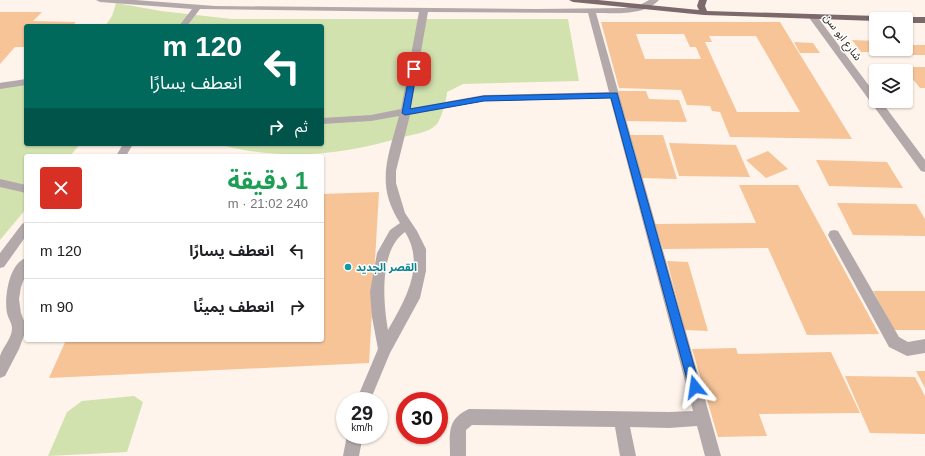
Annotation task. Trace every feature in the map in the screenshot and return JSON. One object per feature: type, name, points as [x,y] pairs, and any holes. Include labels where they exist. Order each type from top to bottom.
[{"type":"main road","points":[[573,0],[590,4],[704,13],[869,19]]},
{"type":"main road","points":[[703,0],[700,6],[704,13]]},
{"type":"main road","points":[[913,20],[925,20]]},
{"type":"street","points":[[100,0],[198,7],[424,10],[590,4],[713,456]]},
{"type":"street","points":[[642,7],[655,0]]},
{"type":"street","points":[[185,24],[198,7]]},
{"type":"street","points":[[367,392],[385,349],[413,298],[420,271],[420,249],[413,234],[400,214],[390,183],[390,171],[405,113],[424,10]]},
{"type":"street","name":"شارع ابو سن","points":[[813,17],[925,168]]},
{"type":"street","points":[[0,86],[24,82]]},
{"type":"street","points":[[324,121],[372,118],[484,98],[614,95]]},
{"type":"street","points":[[0,183],[24,189]]},
{"type":"street","points":[[385,349],[379,317],[377,292],[383,253],[394,232],[406,225]]},
{"type":"street","points":[[0,262],[24,230]]},
{"type":"street","points":[[834,235],[894,342],[906,349],[925,346]]},
{"type":"street","points":[[0,371],[22,324],[14,315],[12,297],[15,282],[24,266]]},
{"type":"street","points":[[458,456],[458,427],[469,416],[669,420],[703,418]]},
{"type":"street","points":[[621,419],[628,456]]},
{"type":"street","points":[[352,456],[354,444]]},
{"type":"green space","points":[[116,3],[161,11],[232,19],[568,19],[579,81],[463,84],[447,92],[444,109],[437,124],[421,133],[365,147],[327,153],[289,154],[250,151],[227,146],[324,146],[324,24],[106,24],[112,16]]},
{"type":"green space","points":[[24,81],[24,146],[78,146],[72,154],[24,154],[24,211],[0,240],[0,83]]},
{"type":"green space","points":[[134,396],[143,402],[127,452],[48,456],[67,412],[82,401]]},
{"type":"building","points":[[0,12],[42,12],[33,21],[76,22],[74,24],[24,24],[24,47],[15,47],[0,64]]},
{"type":"building","points":[[601,22],[780,22],[852,139],[730,137],[720,112],[712,111],[710,106],[687,105],[681,90],[619,88]],"holes":[[[636,34],[684,34],[690,47],[696,47],[701,59],[645,59]],[[709,36],[756,36],[800,112],[737,112],[705,42],[712,42]]]},
{"type":"building","points":[[852,40],[869,41],[869,52],[861,52]]},
{"type":"building","points":[[794,42],[813,43],[820,53],[800,53]]},
{"type":"building","points":[[913,45],[925,45],[925,55],[913,55]]},
{"type":"building","points":[[913,67],[925,67],[925,88],[920,88],[913,79]]},
{"type":"building","points":[[618,91],[646,91],[649,99],[679,100],[687,122],[625,121]]},
{"type":"building","points":[[630,135],[663,135],[677,179],[642,178]]},
{"type":"building","points":[[669,143],[736,145],[750,177],[679,176]]},
{"type":"building","points":[[768,151],[788,169],[766,178],[746,160]]},
{"type":"building","points":[[816,160],[887,162],[903,188],[829,186]]},
{"type":"building","points":[[739,185],[798,185],[879,334],[807,335],[768,248],[663,249],[655,224],[756,223]]},
{"type":"building","name":"القصر الجديد","points":[[379,192],[369,363],[49,378],[65,342],[324,342],[324,194]]},
{"type":"building","points":[[837,203],[916,204],[925,219],[925,236],[853,235]]},
{"type":"building","points":[[667,261],[688,262],[708,331],[685,330]]},
{"type":"building","points":[[873,291],[925,291],[925,330],[894,330]]},
{"type":"building","points":[[736,348],[738,354],[831,352],[860,413],[759,414],[767,436],[718,437],[692,349]]},
{"type":"building","points":[[916,371],[925,371],[925,388]]},
{"type":"building","points":[[845,376],[915,377],[925,396],[925,434],[870,433]]},
{"type":"place","name":"القصر الجديد","points":[[348,267]]},
{"type":"route","points":[[414,69],[405,113],[484,98],[614,95],[695,387]]}]
